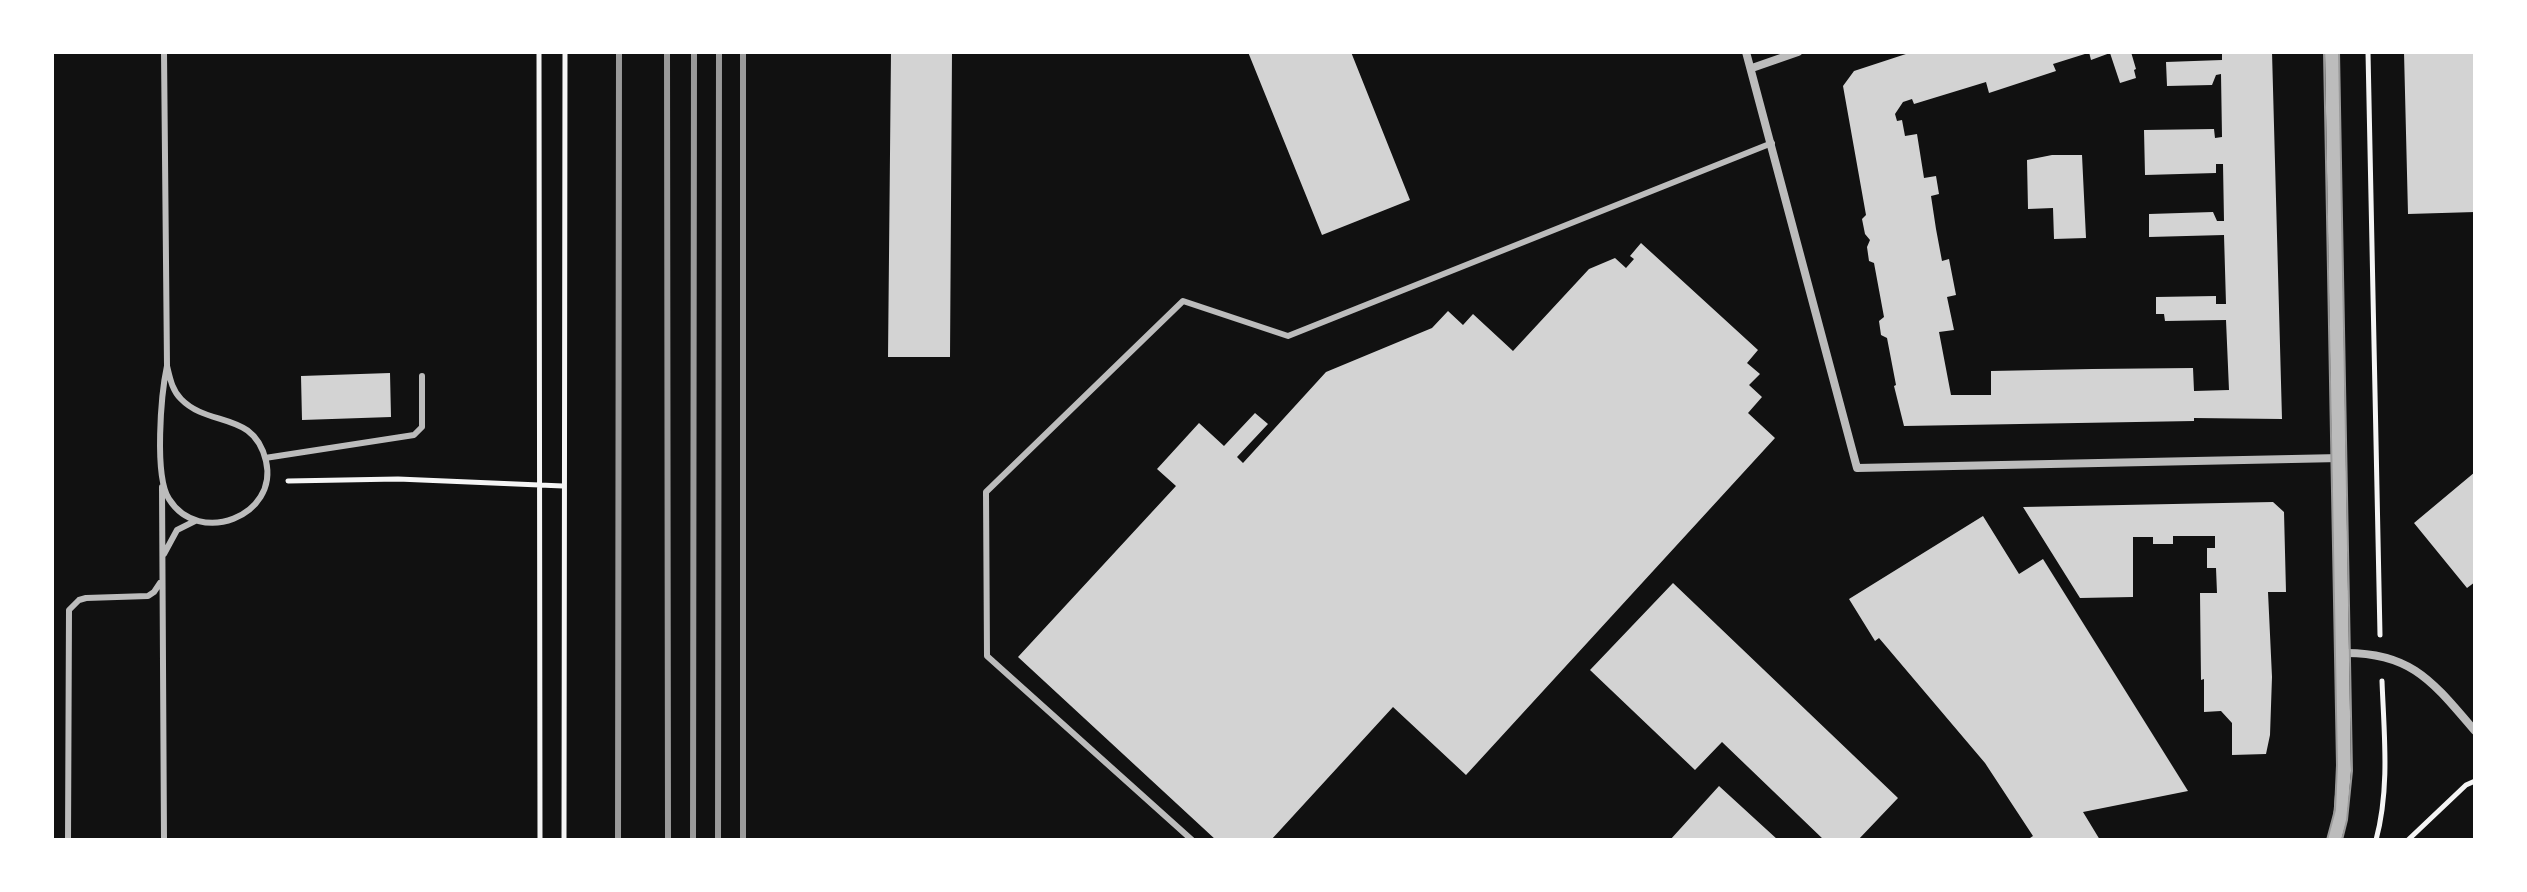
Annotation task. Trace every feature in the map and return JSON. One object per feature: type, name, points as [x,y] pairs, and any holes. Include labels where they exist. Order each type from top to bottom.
[{"type":"street","points":[[1746,52],[1857,468],[2340,458]]},
{"type":"street","points":[[1752,68],[1798,52]]},
{"type":"street","points":[[2332,52],[2344,771],[2340,818],[2334,840]]},
{"type":"street","points":[[2341,653],[2381,656],[2409,665],[2436,686],[2475,731]]},
{"type":"lane","points":[[164,52],[167,366],[162,388],[164,840]]},
{"type":"lane","points":[[1192,840],[987,656],[986,492],[1183,301],[1288,336],[1772,143]]},
{"type":"lane","points":[[162,483],[169,499],[180,512],[195,521],[222,523],[246,514],[258,501],[266,480],[265,458],[254,435],[240,424],[199,411],[182,400],[172,386],[167,366]]},
{"type":"lane","points":[[265,458],[414,435],[422,427],[422,376]]},
{"type":"lane","points":[[162,561],[167,545],[177,530],[195,521]]},
{"type":"lane","points":[[68,840],[69,610],[79,600],[86,598],[148,596],[162,580]]},
{"type":"path","points":[[539,52],[540,840]]},
{"type":"path","points":[[564,840],[565,52]]},
{"type":"path","points":[[2368,52],[2386,768],[2382,819],[2376,840]]},
{"type":"path","points":[[266,480],[398,479],[563,486]]},
{"type":"path","points":[[2408,840],[2466,785],[2475,781]]},
{"type":"building","points":[[891,52],[952,52],[950,357],[888,357]]},
{"type":"building","points":[[1248,52],[1351,52],[1410,200],[1322,235]]},
{"type":"building","points":[[1912,52],[2088,53],[2053,64],[2056,71],[1989,93],[1986,82],[1914,104],[1912,99],[1903,102],[1895,114],[1897,121],[1902,120],[1905,136],[1917,134],[1924,178],[1936,176],[1939,194],[1931,196],[1936,229],[1942,261],[1949,259],[1956,295],[1947,297],[1954,330],[1939,332],[1951,395],[1991,395],[1991,371],[2193,368],[2194,391],[2229,390],[2226,320],[2165,321],[2164,314],[2156,314],[2156,297],[2216,296],[2216,304],[2226,304],[2224,235],[2149,237],[2149,214],[2213,212],[2217,221],[2224,221],[2223,164],[2216,164],[2216,173],[2145,175],[2144,130],[2214,129],[2215,138],[2222,137],[2221,74],[2216,75],[2212,85],[2167,86],[2166,62],[2222,60],[2222,52],[2272,52],[2282,419],[2194,418],[2194,421],[1904,426],[1887,338],[1881,335],[1879,321],[1884,317],[1874,263],[1869,261],[1867,247],[1870,240],[1865,234],[1862,219],[1866,215],[1843,86],[1854,71]]},
{"type":"building","points":[[2089,52],[2131,52],[2136,78],[2120,83],[2110,53],[2091,60]]},
{"type":"building","points":[[2404,52],[2475,52],[2475,212],[2408,214]]},
{"type":"building","points":[[2052,155],[2082,155],[2086,238],[2054,239],[2053,208],[2028,209],[2027,160]]},
{"type":"building","points":[[1641,243],[1758,350],[1747,363],[1760,374],[1749,385],[1762,397],[1748,413],[1775,438],[1466,775],[1393,707],[1271,840],[1216,840],[1018,657],[1176,486],[1157,469],[1199,423],[1224,446],[1255,413],[1268,424],[1237,457],[1243,463],[1326,372],[1432,328],[1448,311],[1463,325],[1473,314],[1513,351],[1589,269],[1615,258],[1626,268],[1634,259],[1630,256]]},
{"type":"building","points":[[390,373],[391,417],[302,420],[301,376]]},
{"type":"building","points":[[2475,472],[2475,582],[2467,588],[2414,523]]},
{"type":"building","points":[[2273,502],[2284,512],[2286,592],[2268,592],[2272,677],[2270,735],[2266,754],[2232,755],[2232,723],[2221,711],[2204,712],[2204,679],[2201,680],[2200,593],[2217,593],[2216,568],[2207,568],[2207,548],[2215,548],[2215,536],[2173,536],[2173,544],[2153,544],[2153,537],[2133,537],[2133,597],[2080,598],[2023,507]]},
{"type":"building","points":[[1983,516],[2019,574],[2043,559],[2188,791],[2083,812],[2100,840],[2027,840],[2033,836],[1985,763],[1879,638],[1875,641],[1849,599]]},
{"type":"building","points":[[1673,583],[1898,798],[1858,840],[1824,840],[1722,742],[1695,770],[1590,670]]},
{"type":"building","points":[[1719,786],[1778,840],[1670,840]]},
{"type":"tram line","points":[[2324,52],[2337,765],[2335,810],[2327,840]]},
{"type":"tram line","points":[[2339,52],[2352,771],[2342,840]]},
{"type":"railway","points":[[618,840],[619,52]]},
{"type":"railway","points":[[667,52],[668,840]]},
{"type":"railway","points":[[693,840],[694,52]]},
{"type":"railway","points":[[718,840],[719,52]]},
{"type":"railway","points":[[743,52],[743,840]]}]
